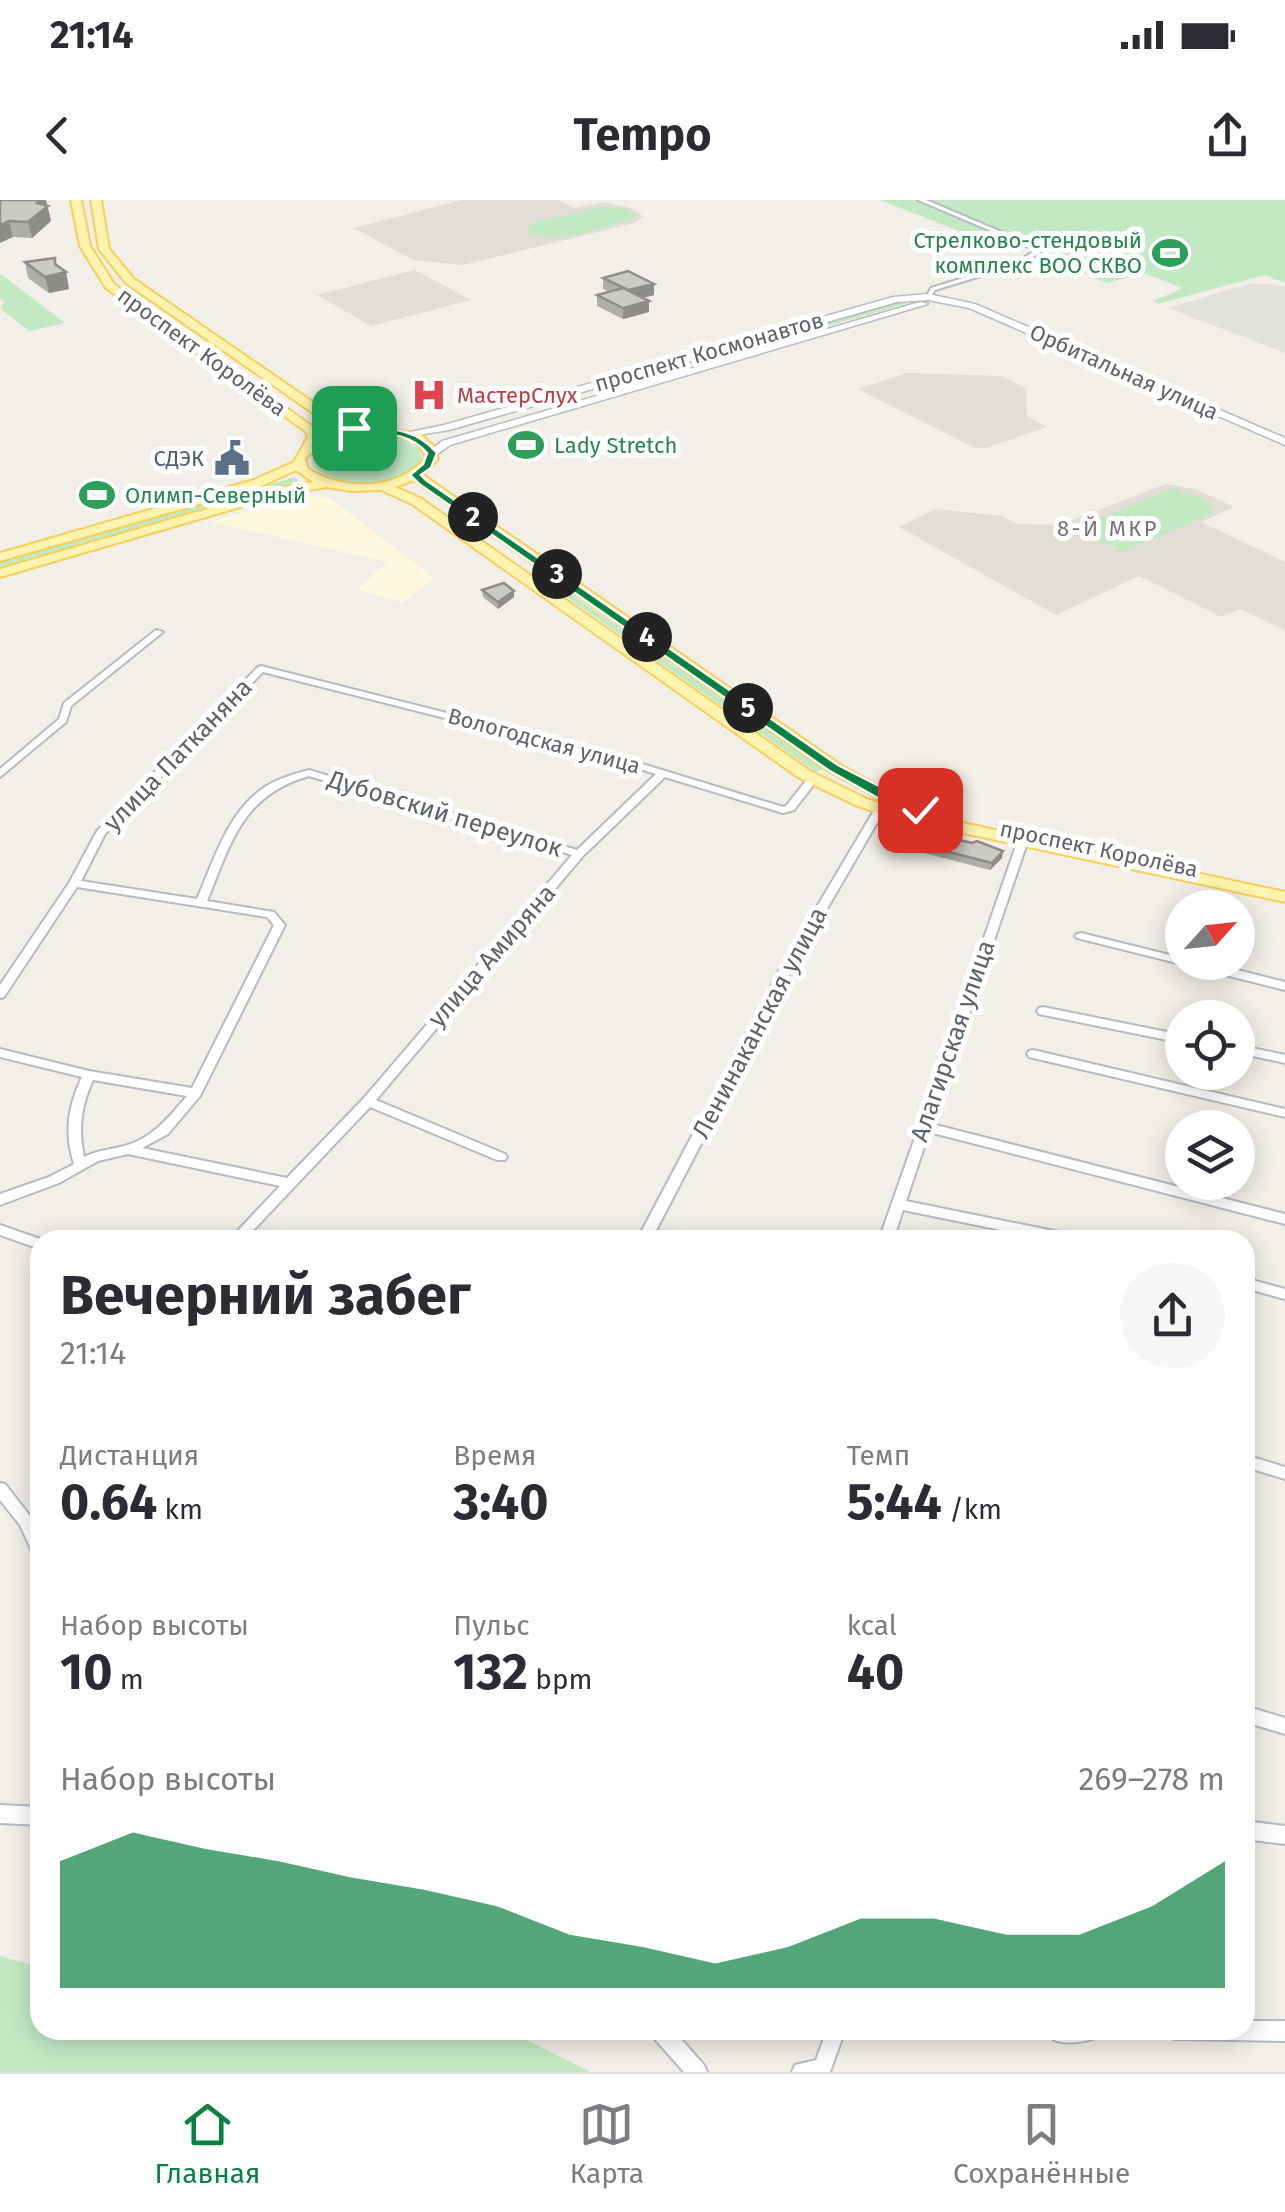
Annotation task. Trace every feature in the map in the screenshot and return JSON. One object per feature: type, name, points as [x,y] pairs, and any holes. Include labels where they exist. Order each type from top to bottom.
[{"type":"main road","name":"проспект Королёва","points":[[76,200],[81,242],[94,268],[110,286],[309,428],[314,437],[312,444]]},
{"type":"main road","name":"проспект Королёва","points":[[96,200],[101,240],[114,264],[130,281],[333,422],[371,430]]},
{"type":"main road","name":"проспект Космонавтов","points":[[406,434],[432,432],[896,299],[928,296],[963,303]]},
{"type":"main road","name":"проспект Космонавтов","points":[[896,299],[914,306]]},
{"type":"main road","name":"проспект Космонавтов","points":[[432,453],[446,444],[914,306],[963,303]]},
{"type":"main road","name":"Орбитальная улица","points":[[963,303],[1285,442]]},
{"type":"main road","points":[[158,322],[164,316],[179,316]]},
{"type":"main road","points":[[222,367],[240,365],[243,361]]},
{"type":"main road","points":[[631,375],[648,384]]},
{"type":"main road","points":[[0,556],[258,482],[299,464],[305,449],[333,435],[371,430],[406,434],[420,440],[432,453],[428,466],[415,475],[381,485],[327,483],[283,491],[0,574]]},
{"type":"main road","points":[[299,464],[308,476],[327,483]]},
{"type":"main road","name":"проспект Королёва","points":[[415,475],[833,768],[890,800],[920,810],[1285,888]]},
{"type":"main road","name":"проспект Королёва","points":[[381,485],[416,501],[813,779],[880,809],[1285,897]]},
{"type":"main road","points":[[528,580],[533,573],[553,571]]},
{"type":"main road","points":[[813,779],[828,775],[833,768]]},
{"type":"street","points":[[921,200],[1041,250],[1021,262],[933,289],[928,296]]},
{"type":"street","points":[[0,774],[63,720],[66,705],[160,632]]},
{"type":"street","name":"Вологодская улица","points":[[261,669],[663,773],[783,810],[790,808],[813,779]]},
{"type":"street","name":"улица Патканяна","points":[[0,994],[74,883],[100,834],[261,669]]},
{"type":"street","name":"улица Амиряна","points":[[245,1230],[368,1101],[580,854],[663,773]]},
{"type":"street","name":"Дубовский переулок","points":[[202,901],[244,810],[261,790],[290,776],[309,774],[580,854]]},
{"type":"street","name":"Ленинаканская улица","points":[[649,1230],[786,969],[880,809]]},
{"type":"street","name":"Алагирская улица","points":[[890,1230],[1022,842]]},
{"type":"street","points":[[74,883],[270,914],[280,925],[196,1092],[164,1130],[128,1150]]},
{"type":"street","points":[[1080,936],[1165,957]]},
{"type":"street","points":[[1255,979],[1285,986]]},
{"type":"street","points":[[1044,1012],[1165,1036]]},
{"type":"street","points":[[0,1052],[89,1075],[196,1092]]},
{"type":"street","points":[[1255,1053],[1285,1059]]},
{"type":"street","points":[[1033,1054],[1285,1113]]},
{"type":"street","points":[[80,1162],[72,1132],[75,1102],[89,1075]]},
{"type":"street","points":[[368,1101],[501,1157]]},
{"type":"street","points":[[922,1126],[1285,1219]]},
{"type":"street","points":[[0,1200],[58,1179],[80,1162],[103,1152],[128,1150],[288,1183]]},
{"type":"street","points":[[899,1204],[1025,1230]]},
{"type":"street","points":[[0,1230],[30,1240]]},
{"type":"street","points":[[1255,1286],[1285,1294]]},
{"type":"street","points":[[1255,1464],[1285,1472]]},
{"type":"street","points":[[0,1489],[30,1530]]},
{"type":"street","points":[[1255,1717],[1285,1726]]},
{"type":"street","points":[[0,1814],[30,1816]]},
{"type":"street","points":[[1255,1831],[1285,1834]]},
{"type":"street","points":[[1255,2031],[1285,2032]]},
{"type":"street","points":[[669,2040],[696,2072]]},
{"type":"street","points":[[802,2072],[822,2069],[832,2040]]},
{"type":"shaded area","points":[[462,200],[557,200],[575,208],[604,202],[631,208],[644,217],[634,223],[463,265],[413,260],[354,228]]},
{"type":"shaded area","points":[[415,270],[471,300],[371,326],[317,295]]},
{"type":"shaded area","points":[[1252,283],[1285,286],[1285,353],[1168,308]]},
{"type":"shaded area","points":[[907,373],[1001,376],[1026,388],[1027,416],[1047,427],[986,448],[975,448],[858,389]]},
{"type":"shaded area","points":[[1166,484],[1195,489],[1234,507],[1201,522],[1285,562],[1285,630],[1240,609],[1221,617],[1139,576],[1056,615],[899,527],[935,509],[1002,516],[1017,524],[1060,525]]},
{"type":"shaded area","points":[[303,495],[330,498],[434,578],[403,603],[358,590],[387,562],[211,522]]},
{"type":"green space","name":"Стрелково-стендовый комплекс ВОО СКВО","points":[[880,200],[1285,200],[1285,283],[1265,275],[1158,304],[1153,301],[1183,288],[1144,273],[1107,283],[1049,259],[1061,255],[1039,246],[1007,250]]},
{"type":"green space","points":[[603,207],[624,208],[636,215],[630,220],[563,237],[526,230],[533,223]]},
{"type":"green space","points":[[0,275],[65,323],[29,331],[0,308],[4,302],[0,299]]},
{"type":"green space","points":[[900,302],[906,304],[644,377],[645,376]]},
{"type":"green space","points":[[365,435],[401,438],[420,449],[422,459],[400,476],[369,483],[338,480],[313,466],[312,457],[334,441]]},
{"type":"green space","points":[[295,477],[299,481],[0,567],[0,562]]},
{"type":"green space","points":[[1177,487],[1181,489],[1177,492],[1201,497],[1212,507],[1211,514],[1120,553],[1115,551],[1121,547],[1098,542],[1084,529],[1071,530]]},
{"type":"green space","points":[[544,575],[823,769],[816,772],[538,577]]},
{"type":"green space","points":[[0,1956],[30,1964],[30,2040],[527,2040],[591,2072],[0,2072]]},
{"type":"building","points":[[0,200],[41,200],[37,203],[48,206],[28,222],[9,221],[0,225]]},
{"type":"building","points":[[55,258],[55,264],[66,272],[45,277],[25,262]]},
{"type":"building","points":[[628,271],[654,284],[628,290],[603,278]]},
{"type":"building","points":[[623,288],[649,301],[623,308],[597,295]]},
{"type":"building","points":[[504,583],[514,591],[498,602],[482,590]]},
{"type":"building","points":[[921,831],[977,841],[1003,851],[992,863],[894,838]]},
{"type":"place","name":"Стрелково-стендовый комплекс ВОО СКВО","points":[[1170,253]]},
{"type":"place","name":"МастерСлух","points":[[429,395]]},
{"type":"place","name":"Lady Stretch","points":[[526,445]]},
{"type":"place","name":"СДЭК","points":[[232,458]]},
{"type":"place","name":"Олимп-Северный","points":[[97,495]]},
{"type":"district","name":"8-Й МКР","points":[[1108,528]]},
{"type":"route","points":[[354,428],[406,434],[429,446],[432,459],[415,475],[422,482],[833,768],[890,800],[920,810]]}]
